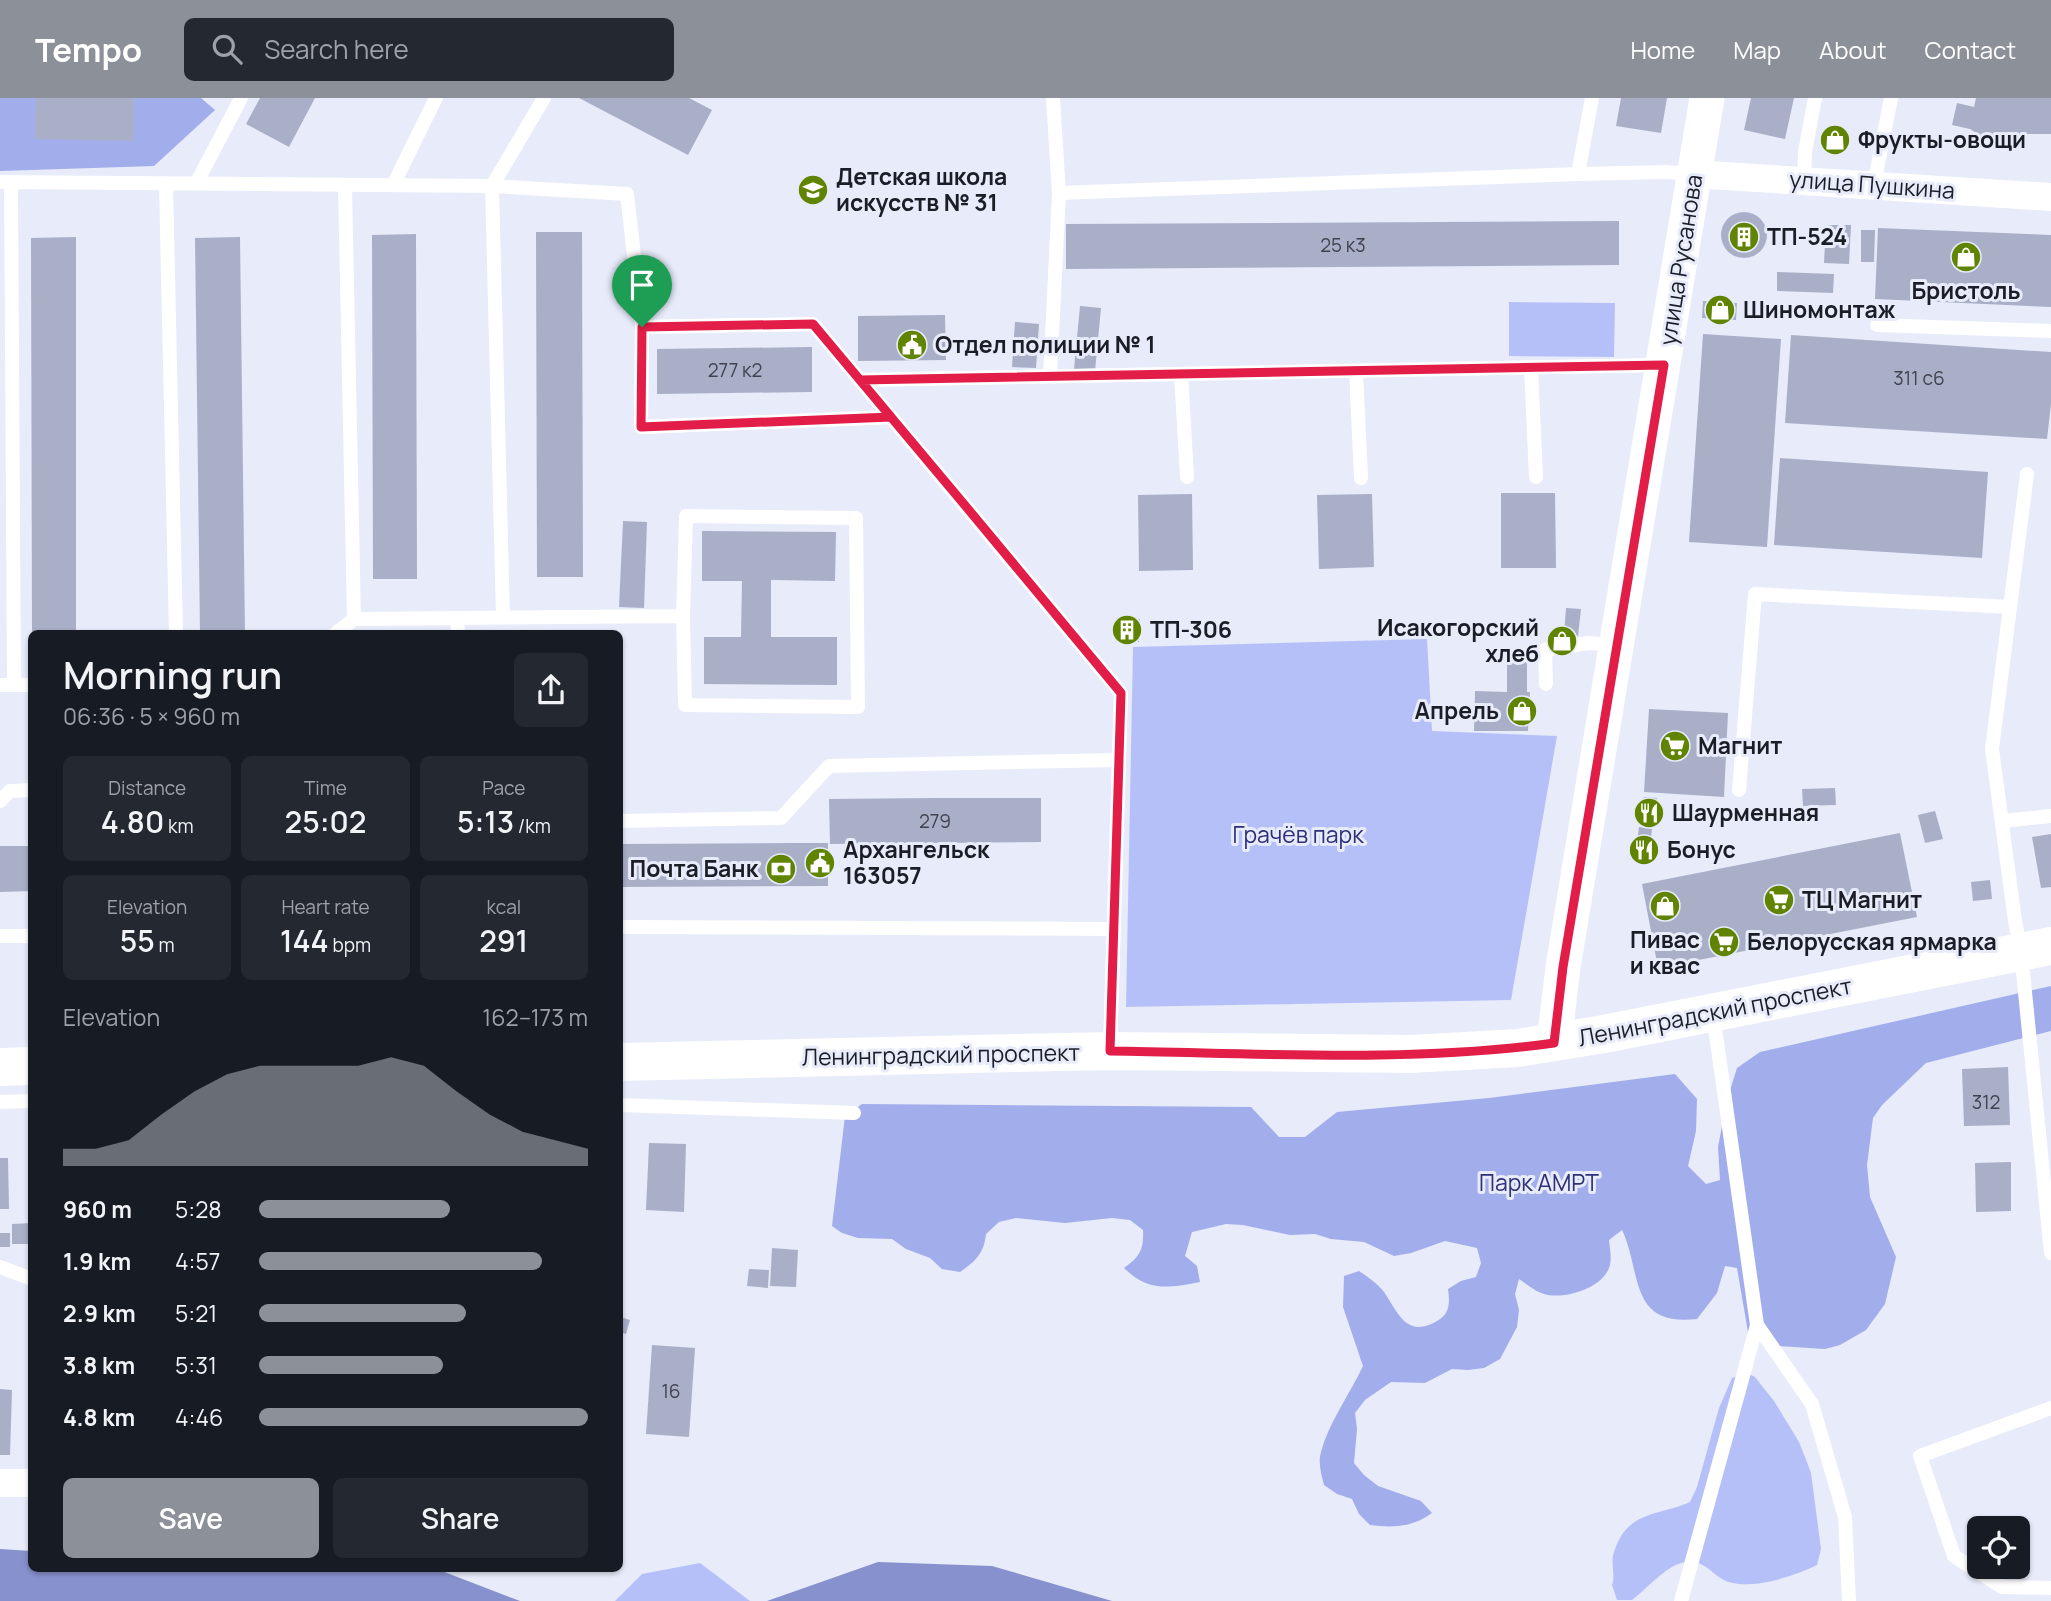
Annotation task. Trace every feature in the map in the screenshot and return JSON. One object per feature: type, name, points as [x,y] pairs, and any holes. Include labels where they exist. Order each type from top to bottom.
[{"type":"main road","name":"Ленинградский проспект","points":[[623,1062],[1110,1051],[1411,1054],[1518,1048],[1713,1013],[2036,949]]},
{"type":"main road","points":[[0,1067],[28,1066]]},
{"type":"street","name":"улица Русанова","points":[[1554,1043],[1563,967],[1707,98]]},
{"type":"street","name":"улица Пушкина","points":[[1693,174],[2051,197]]},
{"type":"street","points":[[0,1483],[28,1483]]},
{"type":"lane","points":[[197,183],[242,98]]},
{"type":"lane","points":[[393,185],[436,98]]},
{"type":"lane","points":[[503,617],[492,186],[544,98]]},
{"type":"lane","points":[[1050,376],[1059,194],[1053,98]]},
{"type":"lane","points":[[1578,174],[1592,98]]},
{"type":"lane","points":[[1804,181],[1805,152],[1815,98]]},
{"type":"lane","points":[[1874,186],[1891,98]]},
{"type":"lane","points":[[1059,194],[1578,174],[1693,174]]},
{"type":"lane","points":[[28,685],[7,685],[6,182],[492,186],[628,194],[642,327],[641,427],[891,417]]},
{"type":"lane","points":[[166,184],[176,630]]},
{"type":"lane","points":[[345,186],[354,619]]},
{"type":"lane","points":[[642,327],[813,324],[1121,693],[1110,1051]]},
{"type":"lane","points":[[1877,325],[2051,331]]},
{"type":"lane","points":[[860,380],[1664,365]]},
{"type":"lane","points":[[1531,368],[1536,477]]},
{"type":"lane","points":[[1356,371],[1361,478]]},
{"type":"lane","points":[[1181,374],[1186,477]]},
{"type":"lane","points":[[2027,474],[1992,749],[2015,921],[2036,949],[2051,1253]]},
{"type":"lane","points":[[686,516],[856,518],[858,707],[685,705],[683,616],[686,516]]},
{"type":"lane","points":[[1739,790],[1755,594],[2010,607]]},
{"type":"lane","points":[[340,630],[354,619],[683,616]]},
{"type":"lane","points":[[457,618],[458,630]]},
{"type":"lane","points":[[1546,684],[1545,650],[1588,643],[1618,645]]},
{"type":"lane","points":[[623,821],[781,818],[829,766],[1118,760]]},
{"type":"lane","points":[[0,801],[9,792],[28,790]]},
{"type":"lane","points":[[2002,821],[2051,816]]},
{"type":"lane","points":[[623,927],[1114,929]]},
{"type":"lane","points":[[0,936],[28,936]]},
{"type":"lane","points":[[1681,1601],[1757,1325],[1713,1013]]},
{"type":"lane","points":[[0,1102],[28,1101]]},
{"type":"lane","points":[[623,1105],[854,1113]]},
{"type":"lane","points":[[0,1267],[28,1278]]},
{"type":"lane","points":[[1757,1325],[1812,1404],[1845,1517],[1849,1601]]},
{"type":"lane","points":[[2051,1408],[1920,1456],[1954,1556],[2002,1587],[2051,1588]]},
{"type":"green space","points":[[0,98],[201,98],[215,110],[154,166],[0,171]]},
{"type":"green space","points":[[1509,302],[1615,303],[1614,357],[1509,356]]},
{"type":"green space","name":"Грачёв парк","points":[[1427,639],[1432,731],[1557,736],[1511,1000],[1126,1007],[1133,647]]},
{"type":"green space","name":"Парк АМРТ","points":[[2051,986],[2051,1031],[1926,1063],[1882,1105],[1873,1118],[1867,1165],[1870,1197],[1896,1257],[1885,1304],[1866,1330],[1840,1345],[1825,1349],[1778,1346],[1748,1332],[1737,1268],[1725,1266],[1717,1293],[1697,1319],[1675,1319],[1659,1314],[1648,1305],[1641,1293],[1622,1230],[1609,1240],[1611,1261],[1607,1272],[1589,1288],[1572,1294],[1548,1295],[1536,1291],[1519,1279],[1515,1294],[1519,1310],[1517,1327],[1500,1359],[1484,1368],[1452,1369],[1425,1383],[1391,1382],[1365,1400],[1355,1413],[1357,1429],[1354,1463],[1378,1486],[1421,1501],[1432,1513],[1403,1525],[1370,1525],[1359,1514],[1352,1499],[1337,1494],[1324,1485],[1322,1477],[1320,1460],[1325,1441],[1363,1366],[1343,1307],[1344,1276],[1359,1271],[1381,1289],[1404,1321],[1418,1327],[1426,1326],[1437,1321],[1447,1311],[1448,1289],[1461,1281],[1476,1277],[1481,1263],[1477,1248],[1445,1241],[1394,1256],[1364,1242],[1331,1239],[1315,1234],[1290,1235],[1226,1224],[1192,1232],[1185,1256],[1197,1266],[1200,1282],[1169,1287],[1150,1285],[1124,1268],[1140,1252],[1143,1242],[1143,1230],[1130,1220],[1112,1218],[1065,1223],[1016,1218],[999,1222],[986,1234],[978,1256],[960,1272],[942,1269],[930,1258],[906,1249],[892,1239],[858,1238],[842,1233],[832,1226],[845,1116],[862,1104],[1251,1107],[1279,1137],[1305,1137],[1337,1112],[1489,1098],[1675,1074],[1697,1099],[1696,1131],[1688,1166],[1706,1184],[1720,1180],[1718,1147],[1727,1100],[1737,1068],[1760,1052]]},
{"type":"green space","points":[[1747,1373],[1755,1377],[1774,1401],[1799,1442],[1811,1473],[1821,1549],[1817,1565],[1783,1578],[1743,1584],[1722,1579],[1696,1562],[1685,1562],[1663,1573],[1632,1600],[1617,1600],[1612,1585],[1613,1560],[1620,1538],[1636,1521],[1690,1502],[1697,1487],[1719,1408],[1732,1378]]},
{"type":"green space","points":[[700,1563],[750,1601],[615,1601],[642,1574]]},
{"type":"shaded area","points":[[0,1549],[28,1551],[28,1572],[444,1572],[520,1601],[0,1601]]},
{"type":"shaded area","points":[[878,1562],[992,1566],[1112,1601],[767,1601]]},
{"type":"building","points":[[36,98],[134,98],[133,141],[35,139]]},
{"type":"building","points":[[260,98],[315,98],[289,147],[246,124]]},
{"type":"building","points":[[579,98],[689,98],[712,110],[688,155]]},
{"type":"building","points":[[1621,98],[1667,98],[1661,133],[1616,126]]},
{"type":"building","points":[[1751,98],[1794,98],[1785,139],[1744,130]]},
{"type":"building","points":[[1976,98],[2051,98],[2051,134],[2009,134],[2009,140],[1976,140],[1976,133],[1970,129],[1952,125],[1957,103],[1974,107]]},
{"type":"building","name":"Фрукты-овощи","points":[[1825,130],[1847,133],[1845,149],[1823,146]]},
{"type":"building","name":"ТП-524","points":[[1744,212],[1761,218],[1767,235],[1761,252],[1744,258],[1727,252],[1721,235],[1727,218]]},
{"type":"building","points":[[1619,221],[1619,265],[1066,269],[1066,224]]},
{"type":"building","points":[[1826,225],[1851,225],[1849,264],[1824,263]]},
{"type":"building","points":[[1878,228],[2051,235],[2051,307],[1875,299]]},
{"type":"building","points":[[1861,230],[1875,230],[1874,262],[1861,262]]},
{"type":"building","points":[[536,232],[582,232],[583,577],[537,577]]},
{"type":"building","points":[[416,234],[417,579],[373,579],[372,235]]},
{"type":"building","points":[[76,237],[76,630],[32,630],[31,238]]},
{"type":"building","points":[[240,237],[245,630],[200,630],[195,238]]},
{"type":"building","points":[[1777,272],[1834,274],[1833,293],[1777,291]]},
{"type":"building","name":"Шиномонтаж","points":[[1703,301],[1737,303],[1736,320],[1702,318]]},
{"type":"building","points":[[1080,306],[1101,308],[1095,371],[1074,369]]},
{"type":"building","points":[[945,315],[946,360],[858,361],[858,316]]},
{"type":"building","points":[[1015,322],[1039,324],[1036,368],[1012,367]]},
{"type":"building","points":[[1703,334],[1781,339],[1767,547],[1689,542]]},
{"type":"building","points":[[1791,335],[2051,352],[2051,404],[2047,439],[1785,423]]},
{"type":"building","points":[[812,347],[812,392],[657,394],[657,349]]},
{"type":"building","points":[[1780,458],[1988,472],[1982,558],[1774,545]]},
{"type":"building","points":[[1501,493],[1555,493],[1556,568],[1501,568]]},
{"type":"building","points":[[1192,494],[1193,570],[1139,571],[1138,495]]},
{"type":"building","points":[[1372,494],[1374,567],[1319,569],[1317,495]]},
{"type":"building","points":[[623,521],[647,522],[644,608],[619,607]]},
{"type":"building","points":[[702,531],[836,532],[835,581],[771,580],[771,637],[837,637],[837,685],[704,684],[704,637],[741,637],[742,581],[702,581]]},
{"type":"building","points":[[1566,608],[1581,609],[1578,636],[1564,635]]},
{"type":"building","name":"ТП-306","points":[[1116,618],[1140,619],[1139,642],[1115,641]]},
{"type":"building","points":[[1507,662],[1527,662],[1527,692],[1530,692],[1528,731],[1474,731],[1475,691],[1507,692]]},
{"type":"building","points":[[1649,709],[1728,713],[1724,797],[1644,792]]},
{"type":"building","points":[[1835,788],[1836,805],[1803,806],[1802,789]]},
{"type":"building","points":[[1644,797],[1657,798],[1654,826],[1641,825]]},
{"type":"building","points":[[1041,798],[1041,842],[830,844],[829,799]]},
{"type":"building","points":[[1935,811],[1943,839],[1925,843],[1918,815]]},
{"type":"building","points":[[1639,827],[1652,829],[1649,853],[1636,852]]},
{"type":"building","name":"ТЦ Магнит","points":[[1900,833],[1917,917],[1658,968],[1642,884]]},
{"type":"building","points":[[2051,834],[2051,887],[2041,888],[2032,837]]},
{"type":"building","points":[[828,843],[828,886],[623,887],[623,844]]},
{"type":"building","points":[[0,846],[28,846],[28,891],[0,892]]},
{"type":"building","points":[[1990,880],[1992,899],[1973,901],[1971,882]]},
{"type":"building","points":[[2008,1067],[2010,1125],[1964,1126],[1962,1069]]},
{"type":"building","points":[[649,1143],[686,1144],[684,1212],[646,1210]]},
{"type":"building","points":[[0,1158],[8,1158],[9,1209],[0,1209]]},
{"type":"building","points":[[2011,1162],[2011,1211],[1976,1212],[1975,1163]]},
{"type":"building","points":[[28,1223],[28,1244],[12,1244],[12,1224]]},
{"type":"building","points":[[0,1233],[10,1233],[10,1247],[0,1247]]},
{"type":"building","points":[[772,1248],[798,1250],[796,1287],[770,1286]]},
{"type":"building","points":[[749,1269],[769,1270],[768,1288],[747,1286]]},
{"type":"building","points":[[623,1318],[630,1320],[626,1334],[623,1333]]},
{"type":"building","points":[[652,1345],[695,1348],[689,1437],[646,1434]]},
{"type":"building","points":[[0,1389],[12,1390],[10,1455],[0,1455]]},
{"type":"place","name":"Фрукты-овощи","points":[[1835,140]]},
{"type":"place","name":"Детская школа искусств № 31","points":[[813,190]]},
{"type":"place","name":"ТП-524","points":[[1744,237]]},
{"type":"place","name":"Бристоль","points":[[1966,257]]},
{"type":"place","name":"Шиномонтаж","points":[[1720,310]]},
{"type":"place","name":"Отдел полиции № 1","points":[[912,345]]},
{"type":"place","name":"ТП-306","points":[[1127,630]]},
{"type":"place","name":"Исакогорский хлеб","points":[[1562,641]]},
{"type":"place","name":"Апрель","points":[[1522,711]]},
{"type":"place","name":"Магнит","points":[[1675,746]]},
{"type":"place","name":"Шаурменная","points":[[1649,813]]},
{"type":"place","name":"Бонус","points":[[1644,850]]},
{"type":"place","name":"Архангельск 163057","points":[[820,863]]},
{"type":"place","name":"Почта Банк","points":[[781,869]]},
{"type":"place","name":"ТЦ Магнит","points":[[1779,900]]},
{"type":"place","name":"Пивас и квас","points":[[1665,906]]},
{"type":"place","name":"Белорусская ярмарка","points":[[1724,942]]},
{"type":"route","points":[[642,327],[641,427],[891,417],[860,380],[1664,365],[1563,967],[1554,1043],[1518,1048],[1411,1054],[1110,1051],[1121,693],[891,417],[813,324],[642,327]]}]
